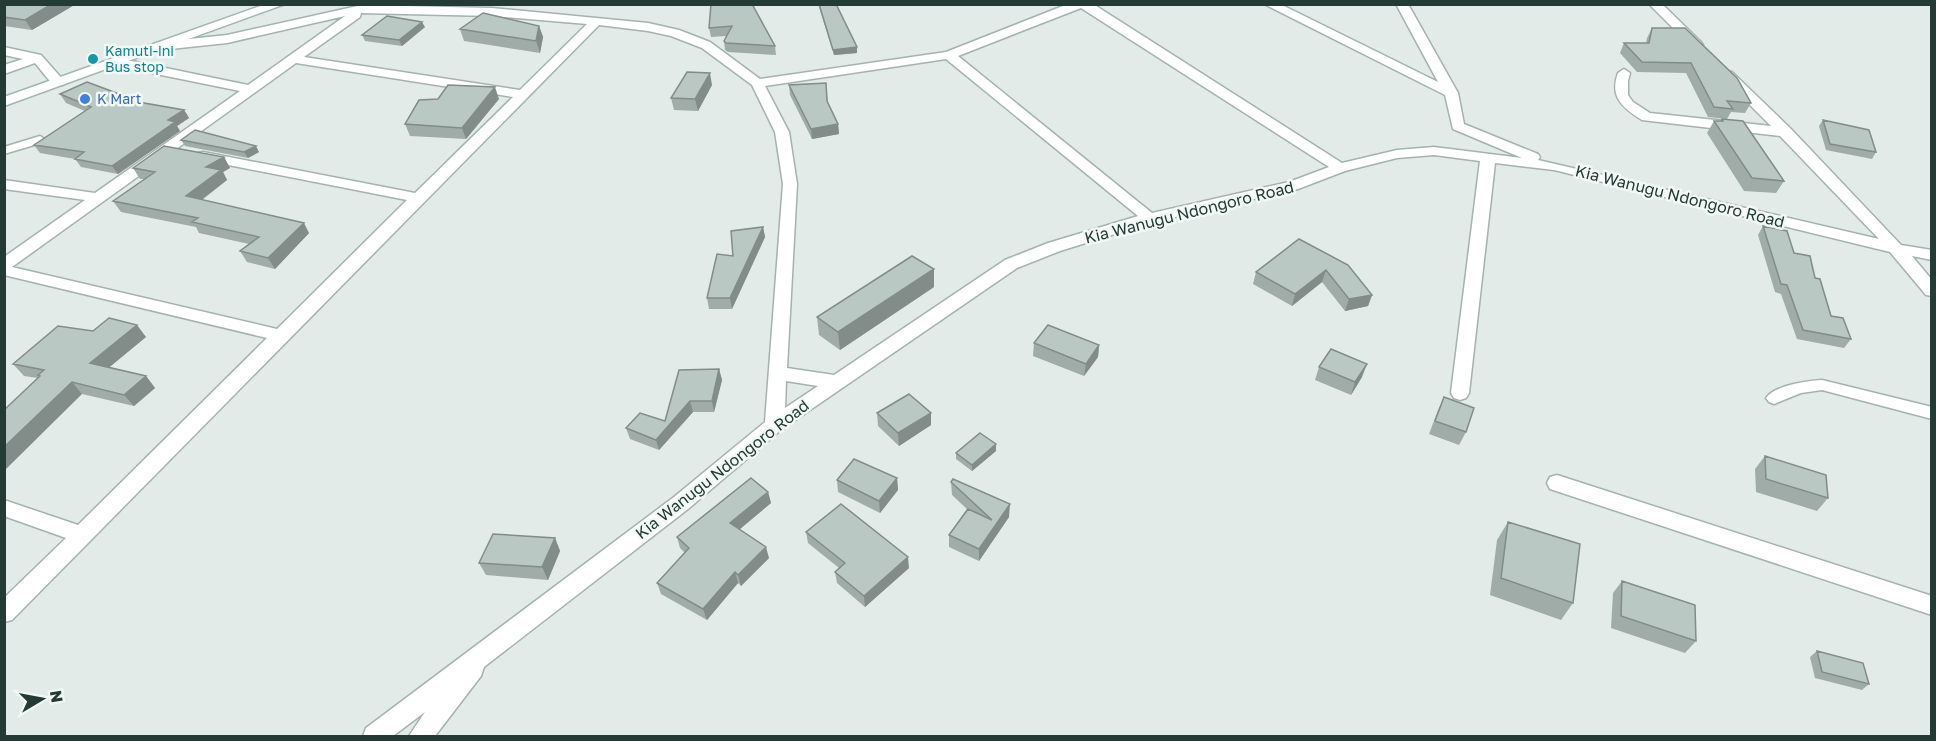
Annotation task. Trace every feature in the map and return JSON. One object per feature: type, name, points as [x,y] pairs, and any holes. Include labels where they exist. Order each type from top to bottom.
[{"type":"street","points":[[4,102],[279,4]]},
{"type":"street","points":[[757,83],[949,55],[1080,4]]},
{"type":"street","points":[[1084,4],[1340,168]]},
{"type":"street","points":[[1270,4],[1452,93]]},
{"type":"street","points":[[1402,4],[1452,93],[1458,126]]},
{"type":"street","points":[[1655,4],[1786,132],[1898,249],[1932,291]]},
{"type":"street","points":[[161,46],[227,39],[364,7],[492,12],[553,11],[596,21],[648,27],[675,33],[706,45],[757,83],[782,132],[789,184],[774,425]]},
{"type":"street","points":[[4,265],[295,59],[364,7]]},
{"type":"street","points":[[4,613],[596,21]]},
{"type":"street","points":[[4,51],[37,58],[58,82]]},
{"type":"street","points":[[949,55],[1149,218]]},
{"type":"street","points":[[4,70],[37,58]]},
{"type":"street","points":[[295,59],[522,94]]},
{"type":"street","points":[[117,62],[251,89]]},
{"type":"street","points":[[1624,73],[1619,84],[1621,95],[1631,108],[1647,117],[1786,132]]},
{"type":"street","points":[[1434,151],[1458,126]]},
{"type":"street","points":[[1458,126],[1554,166]]},
{"type":"street","points":[[168,149],[419,198]]},
{"type":"street","name":"Kia Wanugu Ndongoro Road","points":[[375,736],[681,503],[774,425],[1011,264],[1054,247],[1149,218],[1293,186],[1340,168],[1397,154],[1434,151],[1554,166],[1898,249],[1932,255]]},
{"type":"street","points":[[1460,393],[1488,158]]},
{"type":"street","points":[[4,184],[99,198]]},
{"type":"street","points":[[4,270],[282,336]]},
{"type":"street","points":[[778,373],[836,382]]},
{"type":"street","points":[[1557,483],[1932,606]]},
{"type":"street","points":[[4,508],[83,535]]},
{"type":"street","points":[[421,736],[490,647]]},
{"type":"lane","points":[[4,151],[40,140]]},
{"type":"lane","points":[[1774,398],[1799,388],[1821,385],[1932,413]]},
{"type":"building","points":[[4,4],[52,4],[25,20],[4,17]]},
{"type":"building","points":[[711,4],[752,4],[775,46],[726,43],[724,41],[732,26],[709,28]]},
{"type":"building","points":[[819,4],[836,4],[857,47],[833,50]]},
{"type":"building","points":[[483,13],[539,26],[536,41],[460,29]]},
{"type":"building","points":[[387,16],[422,22],[399,40],[362,35]]},
{"type":"building","points":[[1652,28],[1685,28],[1737,78],[1751,103],[1727,101],[1733,109],[1714,107],[1691,63],[1642,62],[1624,43],[1649,43]]},
{"type":"building","points":[[687,72],[710,73],[695,99],[671,98]]},
{"type":"building","points":[[87,82],[130,98],[127,100],[184,110],[168,120],[175,122],[112,166],[75,159],[84,152],[34,145],[91,107],[60,94]]},
{"type":"building","points":[[826,83],[827,101],[838,124],[811,129],[789,85]]},
{"type":"building","points":[[448,85],[495,87],[462,128],[405,124],[419,100],[438,99]]},
{"type":"building","points":[[1722,119],[1743,121],[1784,181],[1752,178],[1714,121],[1723,121]]},
{"type":"building","points":[[1823,120],[1869,130],[1876,152],[1830,144]]},
{"type":"building","points":[[195,130],[256,146],[244,152],[181,140]]},
{"type":"building","points":[[164,146],[224,157],[206,167],[221,170],[186,196],[304,223],[268,258],[240,251],[259,237],[192,222],[198,218],[113,201],[155,172],[133,168]]},
{"type":"building","points":[[1763,226],[1787,231],[1794,253],[1810,256],[1815,278],[1820,279],[1831,316],[1843,318],[1851,339],[1803,330],[1787,285],[1781,284]]},
{"type":"building","points":[[763,227],[730,298],[707,298],[717,254],[733,256],[731,231]]},
{"type":"building","points":[[1299,239],[1348,265],[1372,295],[1349,299],[1326,270],[1295,294],[1256,272]]},
{"type":"building","points":[[912,256],[934,269],[838,332],[817,317]]},
{"type":"building","points":[[109,318],[137,325],[90,363],[146,376],[124,395],[72,382],[4,447],[4,410],[44,370],[13,364],[58,326],[93,331]]},
{"type":"building","points":[[1048,325],[1099,345],[1086,364],[1034,343]]},
{"type":"building","points":[[1331,349],[1367,364],[1355,382],[1319,367]]},
{"type":"building","points":[[719,369],[712,401],[690,401],[656,440],[626,428],[640,413],[665,421],[679,370]]},
{"type":"building","points":[[909,394],[931,413],[898,433],[877,413]]},
{"type":"building","points":[[1444,397],[1474,408],[1466,432],[1435,421]]},
{"type":"building","points":[[980,433],[996,444],[972,465],[956,453]]},
{"type":"building","points":[[1765,456],[1826,475],[1828,498],[1766,479]]},
{"type":"building","points":[[854,459],[897,478],[879,501],[837,480]]},
{"type":"building","points":[[751,478],[768,492],[730,523],[766,547],[738,575],[735,572],[703,609],[657,583],[689,548],[677,537]]},
{"type":"building","points":[[953,479],[1010,504],[979,549],[949,535],[968,509],[992,520],[951,482]]},
{"type":"building","points":[[841,504],[908,557],[864,596],[835,572],[845,563],[806,532]]},
{"type":"building","points":[[1508,522],[1580,544],[1573,603],[1501,578]]},
{"type":"building","points":[[493,534],[555,538],[542,567],[479,563]]},
{"type":"building","points":[[1622,581],[1695,605],[1696,641],[1621,616]]},
{"type":"building","points":[[1817,651],[1863,663],[1869,684],[1822,672]]},
{"type":"place","name":"Kamuti-ini Bus stop","points":[[93,59]]},
{"type":"place","name":"K Mart","points":[[85,99]]}]
